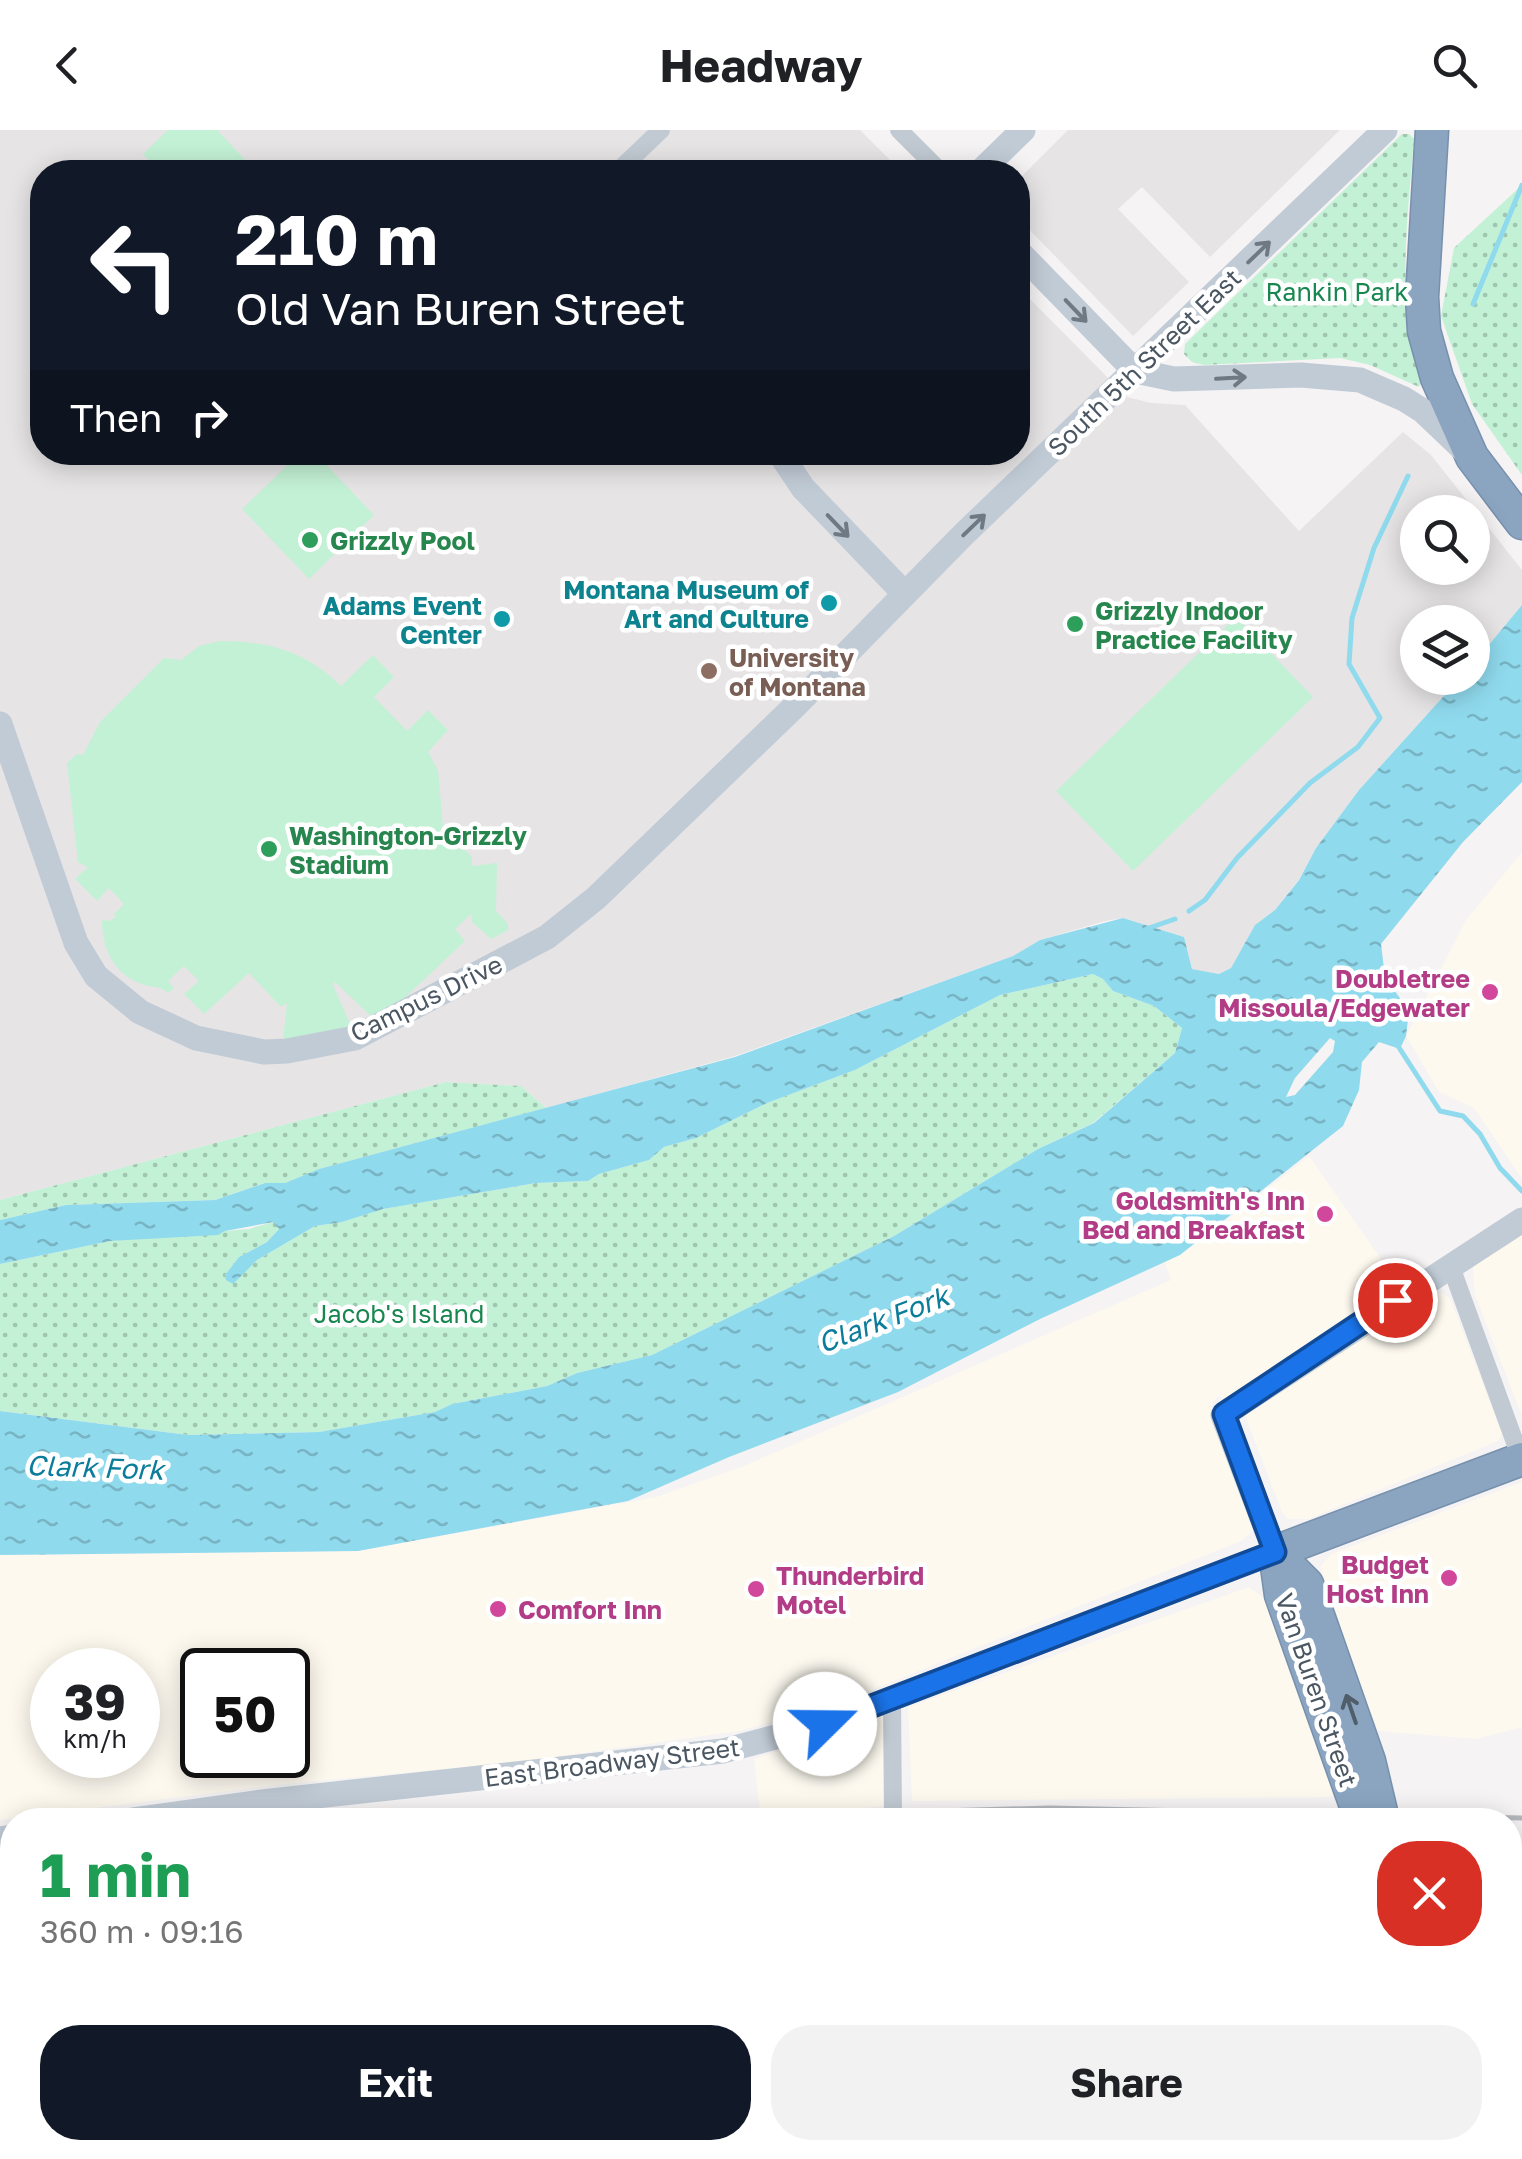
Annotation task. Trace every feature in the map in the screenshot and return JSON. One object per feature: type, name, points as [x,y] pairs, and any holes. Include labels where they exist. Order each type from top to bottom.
[{"type":"highway","points":[[1432,130],[1422,297],[1424,331],[1437,378],[1472,458],[1522,524]]},
{"type":"highway","points":[[1422,297],[1450,130]]},
{"type":"highway","name":"East Broadway Street","points":[[1275,1552],[1521,1459]]},
{"type":"highway","name":"Van Buren Street","points":[[1275,1552],[1282,1594],[1357,1808]]},
{"type":"highway","name":"Van Buren Street","points":[[1275,1552],[1307,1584],[1370,1761],[1380,1808]]},
{"type":"street","points":[[629,160],[660,130]]},
{"type":"street","points":[[899,130],[928,160]]},
{"type":"street","points":[[993,160],[1024,130]]},
{"type":"street","name":"South 5th Street East","points":[[905,594],[1385,130]]},
{"type":"street","points":[[1030,263],[1135,371],[1174,379],[1301,374],[1360,380],[1422,411],[1472,458]]},
{"type":"street","points":[[788,465],[803,488],[905,594]]},
{"type":"street","name":"Campus Drive","points":[[0,724],[76,942],[96,976],[140,1012],[196,1038],[241,1049],[288,1051],[354,1038],[567,923],[773,727],[905,594]]},
{"type":"street","points":[[1275,1552],[1224,1414],[1521,1220]]},
{"type":"street","points":[[1450,1264],[1521,1459]]},
{"type":"street","name":"East Broadway Street","points":[[219,1808],[723,1751],[804,1731],[1275,1552]]},
{"type":"street","points":[[892,1697],[892,1808]]},
{"type":"shaded area","name":"University of Montana","points":[[0,130],[860,130],[890,160],[30,160],[30,465],[1030,465],[1030,299],[1127,397],[1185,405],[1299,531],[1403,432],[1431,455],[1463,495],[1400,495],[1400,585],[1490,585],[1490,530],[1522,570],[1522,605],[1490,644],[1490,605],[1400,605],[1400,695],[1445,695],[1359,790],[1316,848],[1299,879],[1275,910],[1255,925],[1231,968],[1219,974],[1192,969],[1184,937],[1123,918],[1040,940],[1013,956],[735,1056],[546,1108],[521,1086],[446,1082],[0,1200]]},
{"type":"shaded area","points":[[1068,130],[1340,130],[1210,257],[1142,187],[1118,209],[1189,282],[1133,336],[1030,230],[1030,168]]},
{"type":"shaded area","points":[[1522,852],[1522,1179],[1474,1108],[1439,1092],[1406,1036],[1466,920]]},
{"type":"shaded area","points":[[1309,1156],[1397,1282],[1234,1393],[1224,1399],[1218,1396],[1212,1404],[1211,1413],[1256,1528],[1241,1541],[854,1697],[740,1731],[510,1763],[284,1784],[95,1808],[0,1808],[0,1555],[358,1551],[656,1497],[744,1466],[1171,1280],[1165,1263]]},
{"type":"shaded area","points":[[1522,1234],[1522,1416],[1475,1295],[1473,1272],[1475,1262]]},
{"type":"shaded area","points":[[1442,1293],[1450,1298],[1502,1434],[1498,1441],[1308,1519],[1288,1519],[1249,1426],[1246,1416],[1253,1405],[1427,1294]]},
{"type":"shaded area","points":[[1522,1482],[1522,1727],[1476,1739],[1378,1731],[1323,1589],[1321,1566],[1331,1554]]},
{"type":"shaded area","points":[[1249,1587],[1267,1600],[1336,1791],[1331,1797],[912,1801],[908,1707]]},
{"type":"shaded area","points":[[887,1714],[885,1806],[760,1808],[754,1759]]},
{"type":"green space","points":[[168,130],[217,130],[245,160],[149,160],[143,154]]},
{"type":"green space","name":"Rankin Park","points":[[1402,134],[1414,139],[1406,290],[1419,387],[1370,365],[1340,358],[1204,365],[1192,362],[1184,354],[1185,344]]},
{"type":"green space","points":[[1522,185],[1522,475],[1472,404],[1441,316],[1454,248]]},
{"type":"green space","name":"Grizzly Pool","points":[[288,465],[326,465],[374,515],[309,579],[242,509]]},
{"type":"green space","points":[[1236,617],[1313,697],[1133,871],[1056,791]]},
{"type":"green space","name":"Washington-Grizzly Stadium","points":[[220,641],[285,650],[314,664],[341,686],[373,655],[394,677],[374,697],[407,731],[428,710],[448,730],[428,752],[438,770],[443,828],[472,857],[472,866],[497,863],[496,911],[508,924],[508,930],[491,939],[472,922],[471,914],[455,929],[465,941],[378,1023],[335,982],[355,1035],[283,1040],[287,1003],[281,1007],[249,973],[204,1014],[184,994],[199,981],[184,966],[168,981],[174,988],[168,993],[135,981],[112,960],[103,931],[102,920],[116,917],[114,914],[124,904],[109,888],[97,901],[75,879],[88,867],[78,862],[67,763],[77,754],[83,755],[100,722],[164,658],[181,660],[199,646]]},
{"type":"green space","name":"Jacob's Island","points":[[1093,974],[1113,991],[1154,1006],[1182,1028],[1175,1053],[1093,1123],[1038,1149],[894,1236],[652,1355],[577,1373],[547,1386],[452,1404],[435,1412],[319,1432],[188,1435],[0,1411],[0,1264],[109,1241],[249,1229],[273,1222],[279,1229],[267,1242],[239,1257],[225,1275],[239,1276],[257,1260],[315,1226],[383,1209],[536,1183],[588,1181],[599,1174],[649,1160],[664,1147],[696,1138],[767,1103],[855,1070],[1000,995]]},
{"type":"green space","points":[[446,1082],[521,1086],[546,1108],[319,1169],[285,1183],[264,1183],[215,1200],[66,1205],[0,1220],[0,1200]]},
{"type":"water","name":"Clark Fork","points":[[1522,605],[1522,782],[1463,842],[1381,944],[1385,977],[1409,1011],[1400,1049],[1379,1042],[1362,1062],[1359,1090],[1343,1126],[1180,1255],[1040,1319],[898,1392],[628,1501],[358,1551],[0,1555],[0,1411],[188,1435],[319,1432],[435,1412],[452,1404],[547,1386],[577,1373],[652,1355],[894,1236],[1038,1149],[1094,1123],[1175,1053],[1182,1028],[1154,1006],[1113,991],[1093,974],[1000,995],[855,1070],[767,1103],[696,1138],[664,1147],[649,1160],[599,1174],[588,1181],[536,1183],[383,1209],[315,1226],[257,1260],[233,1284],[225,1275],[239,1257],[267,1242],[279,1229],[273,1222],[218,1235],[110,1241],[0,1264],[0,1220],[66,1205],[215,1200],[265,1183],[285,1183],[319,1169],[735,1057],[1013,956],[1040,940],[1123,918],[1184,937],[1192,969],[1219,974],[1231,968],[1255,925],[1275,910],[1299,880],[1316,848],[1359,790],[1445,695],[1490,695],[1490,644]],"holes":[[[1330,1038],[1335,1041],[1333,1052],[1295,1095],[1286,1097],[1295,1078]]]},
{"type":"waterway","points":[[1473,304],[1522,185]]},
{"type":"waterway","points":[[1189,911],[1205,900],[1237,858],[1310,783],[1358,747],[1380,718],[1349,664],[1352,618],[1374,548],[1408,476]]},
{"type":"waterway","points":[[1149,928],[1175,919]]},
{"type":"waterway","points":[[1398,1046],[1440,1111],[1463,1116],[1480,1134],[1500,1168],[1522,1191]]},
{"type":"place","name":"Grizzly Pool","points":[[310,540]]},
{"type":"place","name":"Montana Museum of Art and Culture","points":[[829,603]]},
{"type":"place","name":"Adams Event Center","points":[[502,619]]},
{"type":"place","name":"Grizzly Indoor Practice Facility","points":[[1075,624]]},
{"type":"place","name":"University of Montana","points":[[709,671]]},
{"type":"place","name":"Washington-Grizzly Stadium","points":[[269,849]]},
{"type":"place","name":"Doubletree Missoula/Edgewater","points":[[1490,992]]},
{"type":"place","name":"Goldsmith's Inn Bed and Breakfast","points":[[1325,1214]]},
{"type":"place","name":"Budget Host Inn","points":[[1449,1578]]},
{"type":"place","name":"Thunderbird Motel","points":[[756,1589]]},
{"type":"place","name":"Comfort Inn","points":[[498,1609]]},
{"type":"route","points":[[825,1724],[1275,1552],[1224,1414],[1395,1300]]}]
